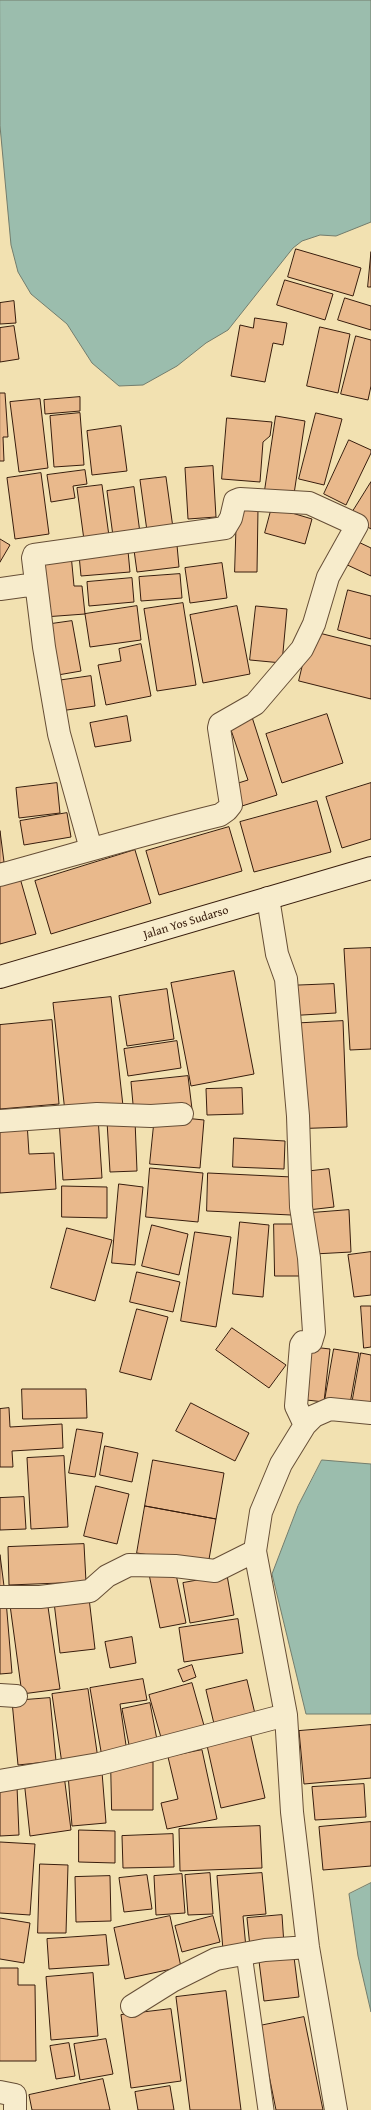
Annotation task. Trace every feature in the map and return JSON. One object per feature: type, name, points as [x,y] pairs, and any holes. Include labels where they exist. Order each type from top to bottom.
[{"type":"street","points":[[0,875],[220,815],[228,810],[230,805],[219,728],[220,724],[255,704],[302,649],[314,624],[328,577],[364,529],[309,503],[240,499],[235,501],[231,518],[225,528],[37,553],[33,558],[36,584],[44,647],[59,734],[91,849]]},
{"type":"street","points":[[0,589],[36,584]]},
{"type":"street","name":"Jalan Yos Sudarso","points":[[0,977],[371,868]]},
{"type":"street","points":[[268,898],[277,954],[286,979],[298,1116],[301,1207],[309,1258],[314,1332],[311,1342],[303,1342],[301,1345],[296,1406],[305,1425]]},
{"type":"street","points":[[0,1121],[97,1114],[151,1116],[182,1114]]},
{"type":"street","points":[[336,2110],[308,1947],[292,1812],[286,1715],[255,1551],[261,1512],[281,1464],[305,1425],[314,1416],[330,1409],[371,1413]]},
{"type":"street","points":[[0,1597],[40,1596],[90,1591],[107,1576],[129,1565],[175,1566],[215,1571],[255,1551]]},
{"type":"street","points":[[0,1781],[99,1764],[286,1715]]},
{"type":"street","points":[[132,2006],[172,1981],[216,1959],[265,1950],[308,1947]]},
{"type":"street","points":[[0,2092],[15,2095],[15,2110]]},
{"type":"lane","points":[[244,1954],[266,2110]]},
{"type":"shaded area","points":[[0,0],[371,0],[371,222],[336,236],[320,235],[302,241],[293,248],[228,330],[206,343],[177,366],[143,385],[119,386],[92,363],[67,324],[31,294],[18,272],[11,245],[0,126]]},
{"type":"shaded area","points":[[322,1460],[371,1464],[371,1714],[306,1714],[272,1574],[298,1506]]},
{"type":"shaded area","points":[[371,1883],[371,2012],[358,1956],[349,1894]]},
{"type":"building","points":[[296,249],[361,268],[353,296],[288,277]]},
{"type":"building","points":[[371,252],[371,287],[368,287]]},
{"type":"building","points":[[285,280],[333,294],[325,320],[277,305]]},
{"type":"building","points":[[345,298],[371,306],[371,330],[338,320]]},
{"type":"building","points":[[14,301],[16,323],[0,324],[0,303]]},
{"type":"building","points":[[255,318],[287,323],[283,345],[273,343],[265,382],[231,376],[240,325],[253,328]]},
{"type":"building","points":[[14,326],[19,359],[0,362],[0,328]]},
{"type":"building","points":[[320,327],[350,334],[338,393],[307,386]]},
{"type":"building","points":[[356,336],[371,340],[371,386],[368,400],[341,394]]},
{"type":"building","points":[[0,393],[5,393],[8,437],[3,437],[4,461],[0,461]]},
{"type":"building","points":[[80,397],[80,411],[45,414],[44,400]]},
{"type":"building","points":[[40,399],[48,468],[19,472],[10,402]]},
{"type":"building","points":[[80,413],[84,465],[54,467],[50,416]]},
{"type":"building","points":[[316,413],[342,419],[324,485],[299,479]]},
{"type":"building","points":[[276,416],[305,421],[294,494],[265,490]]},
{"type":"building","points":[[227,418],[272,422],[270,436],[263,442],[260,482],[222,479]]},
{"type":"building","points":[[121,426],[127,471],[92,475],[87,431]]},
{"type":"building","points":[[349,440],[371,450],[371,453],[346,505],[324,494]]},
{"type":"building","points":[[213,466],[216,517],[188,519],[185,468]]},
{"type":"building","points":[[85,470],[87,484],[73,486],[75,498],[51,502],[47,475]]},
{"type":"building","points":[[41,473],[49,534],[15,539],[7,478]]},
{"type":"building","points":[[166,477],[173,528],[147,531],[140,480]]},
{"type":"building","points":[[371,482],[371,529],[350,516]]},
{"type":"building","points":[[102,485],[109,536],[84,540],[77,488]]},
{"type":"building","points":[[134,487],[140,533],[113,536],[107,491]]},
{"type":"building","points":[[272,507],[312,519],[305,544],[265,533]]},
{"type":"building","points":[[237,508],[258,509],[257,572],[235,572]]},
{"type":"building","points":[[0,539],[10,545],[0,562]]},
{"type":"building","points":[[352,539],[371,548],[371,576],[341,562]]},
{"type":"building","points":[[177,545],[179,567],[137,572],[134,550]]},
{"type":"building","points":[[128,551],[130,572],[81,576],[79,555]]},
{"type":"building","points":[[71,554],[74,586],[82,586],[85,614],[44,617],[38,557]]},
{"type":"building","points":[[222,563],[227,598],[190,603],[185,568]]},
{"type":"building","points":[[180,574],[182,598],[141,601],[139,577]]},
{"type":"building","points":[[132,578],[134,602],[89,606],[87,582]]},
{"type":"building","points":[[348,590],[371,596],[371,639],[338,630]]},
{"type":"building","points":[[183,603],[196,685],[157,691],[144,609]]},
{"type":"building","points":[[137,606],[141,640],[90,647],[85,614]]},
{"type":"building","points":[[237,606],[250,674],[203,683],[190,615]]},
{"type":"building","points":[[256,606],[287,609],[282,663],[250,660]]},
{"type":"building","points":[[72,621],[81,671],[52,676],[44,625]]},
{"type":"building","points":[[311,631],[371,646],[371,699],[299,681]]},
{"type":"building","points":[[141,644],[151,696],[106,705],[98,665],[121,661],[119,649]]},
{"type":"building","points":[[91,676],[95,706],[60,711],[56,681]]},
{"type":"building","points":[[327,714],[343,763],[282,783],[266,734]]},
{"type":"building","points":[[127,716],[131,741],[95,747],[90,723]]},
{"type":"building","points":[[252,717],[277,795],[242,806],[235,784],[248,780],[229,724]]},
{"type":"building","points":[[57,783],[60,813],[19,818],[16,788]]},
{"type":"building","points":[[371,783],[371,839],[342,848],[326,797]]},
{"type":"building","points":[[317,801],[331,852],[254,872],[240,822]]},
{"type":"building","points":[[67,813],[71,837],[24,845],[20,821]]},
{"type":"building","points":[[229,827],[242,871],[159,895],[146,851]]},
{"type":"building","points":[[0,831],[4,862],[0,863]]},
{"type":"building","points":[[135,850],[151,903],[51,934],[35,881]]},
{"type":"building","points":[[20,878],[36,934],[0,944],[0,884]]},
{"type":"building","points":[[371,948],[371,1049],[350,1050],[344,949]]},
{"type":"building","points":[[234,971],[254,1074],[191,1086],[171,983]]},
{"type":"building","points":[[334,984],[336,1013],[286,1016],[285,986]]},
{"type":"building","points":[[167,989],[174,1039],[127,1046],[119,996]]},
{"type":"building","points":[[111,997],[123,1106],[65,1112],[53,1003]]},
{"type":"building","points":[[52,1020],[59,1104],[0,1109],[0,1025]]},
{"type":"building","points":[[343,1021],[347,1127],[289,1129],[285,1024]]},
{"type":"building","points":[[177,1041],[181,1068],[128,1076],[124,1049]]},
{"type":"building","points":[[188,1076],[192,1109],[134,1115],[131,1082]]},
{"type":"building","points":[[242,1088],[243,1114],[207,1115],[206,1089]]},
{"type":"building","points":[[155,1115],[204,1120],[200,1168],[150,1164]]},
{"type":"building","points":[[98,1117],[102,1178],[63,1180],[59,1120]]},
{"type":"building","points":[[135,1120],[137,1171],[110,1172],[107,1121]]},
{"type":"building","points":[[27,1122],[29,1154],[54,1153],[56,1189],[0,1193],[0,1123]]},
{"type":"building","points":[[234,1138],[285,1141],[284,1169],[233,1167]]},
{"type":"building","points":[[150,1168],[203,1173],[198,1222],[146,1217]]},
{"type":"building","points":[[329,1169],[334,1207],[308,1210],[303,1172]]},
{"type":"building","points":[[208,1173],[292,1177],[291,1215],[207,1211]]},
{"type":"building","points":[[119,1184],[143,1187],[135,1265],[112,1263]]},
{"type":"building","points":[[62,1186],[107,1187],[107,1218],[62,1217]]},
{"type":"building","points":[[349,1210],[351,1252],[314,1254],[311,1213]]},
{"type":"building","points":[[240,1222],[269,1225],[263,1297],[233,1294]]},
{"type":"building","points":[[274,1224],[300,1224],[301,1276],[275,1276]]},
{"type":"building","points":[[152,1225],[188,1234],[179,1275],[142,1266]]},
{"type":"building","points":[[67,1228],[112,1240],[95,1301],[51,1288]]},
{"type":"building","points":[[195,1232],[231,1237],[216,1327],[181,1321]]},
{"type":"building","points":[[371,1252],[371,1295],[354,1297],[348,1255]]},
{"type":"building","points":[[137,1272],[180,1282],[173,1312],[130,1302]]},
{"type":"building","points":[[361,1306],[371,1306],[371,1347],[364,1348]]},
{"type":"building","points":[[137,1309],[168,1317],[151,1380],[120,1372]]},
{"type":"building","points":[[232,1328],[286,1365],[269,1388],[216,1350]]},
{"type":"building","points":[[304,1346],[330,1349],[324,1402],[298,1399]]},
{"type":"building","points":[[334,1349],[359,1353],[350,1404],[325,1400]]},
{"type":"building","points":[[361,1353],[371,1355],[371,1407],[352,1404]]},
{"type":"building","points":[[22,1389],[86,1389],[87,1418],[23,1419]]},
{"type":"building","points":[[191,1403],[249,1433],[235,1461],[176,1431]]},
{"type":"building","points":[[9,1408],[10,1427],[62,1424],[63,1448],[12,1451],[13,1467],[0,1467],[0,1409]]},
{"type":"building","points":[[77,1429],[103,1433],[95,1477],[69,1473]]},
{"type":"building","points":[[105,1446],[138,1453],[132,1482],[100,1475]]},
{"type":"building","points":[[64,1456],[68,1527],[31,1529],[27,1458]]},
{"type":"building","points":[[153,1460],[224,1473],[216,1519],[145,1506]]},
{"type":"building","points":[[96,1486],[129,1494],[117,1544],[84,1536]]},
{"type":"building","points":[[24,1497],[26,1529],[0,1530],[0,1498]]},
{"type":"building","points":[[145,1506],[216,1519],[208,1565],[137,1553]]},
{"type":"building","points":[[84,1544],[86,1582],[9,1585],[8,1547]]},
{"type":"building","points":[[0,1555],[4,1586],[0,1587]]},
{"type":"building","points":[[175,1569],[186,1623],[160,1628],[149,1574]]},
{"type":"building","points":[[227,1575],[234,1615],[190,1623],[183,1583]]},
{"type":"building","points":[[89,1598],[95,1649],[60,1653],[54,1602]]},
{"type":"building","points":[[6,1600],[12,1673],[0,1674],[0,1601]]},
{"type":"building","points":[[47,1600],[60,1689],[22,1694],[10,1605]]},
{"type":"building","points":[[238,1619],[243,1653],[184,1662],[179,1628]]},
{"type":"building","points":[[132,1637],[136,1663],[110,1668],[105,1642]]},
{"type":"building","points":[[192,1665],[196,1677],[183,1682],[178,1670]]},
{"type":"building","points":[[143,1679],[147,1700],[120,1704],[127,1752],[102,1757],[90,1688]]},
{"type":"building","points":[[247,1680],[256,1718],[215,1728],[206,1690]]},
{"type":"building","points":[[192,1683],[205,1729],[162,1741],[149,1695]]},
{"type":"building","points":[[88,1689],[98,1759],[62,1764],[52,1694]]},
{"type":"building","points":[[50,1698],[56,1761],[18,1765],[12,1701]]},
{"type":"building","points":[[150,1703],[158,1745],[130,1750],[122,1709]]},
{"type":"building","points":[[371,1725],[371,1778],[304,1784],[299,1731]]},
{"type":"building","points":[[250,1732],[265,1798],[221,1808],[206,1741]]},
{"type":"building","points":[[202,1750],[217,1819],[167,1829],[161,1803],[178,1799],[168,1757]]},
{"type":"building","points":[[111,1762],[153,1762],[153,1810],[112,1810]]},
{"type":"building","points":[[102,1772],[106,1823],[72,1826],[68,1774]]},
{"type":"building","points":[[64,1775],[71,1830],[30,1836],[24,1780]]},
{"type":"building","points":[[364,1784],[366,1817],[315,1820],[312,1787]]},
{"type":"building","points":[[17,1786],[19,1835],[0,1836],[0,1787]]},
{"type":"building","points":[[371,1822],[371,1866],[323,1870],[319,1827]]},
{"type":"building","points":[[260,1826],[262,1868],[180,1871],[179,1829]]},
{"type":"building","points":[[79,1830],[115,1831],[115,1863],[79,1862]]},
{"type":"building","points":[[173,1834],[174,1867],[123,1868],[122,1836]]},
{"type":"building","points":[[0,1842],[35,1844],[30,1915],[0,1913]]},
{"type":"building","points":[[40,1864],[68,1865],[66,1933],[38,1933]]},
{"type":"building","points":[[210,1873],[213,1914],[188,1915],[185,1875]]},
{"type":"building","points":[[262,1873],[266,1914],[243,1916],[246,1948],[223,1950],[217,1876]]},
{"type":"building","points":[[182,1874],[185,1913],[156,1915],[154,1876]]},
{"type":"building","points":[[147,1875],[152,1909],[124,1912],[119,1878]]},
{"type":"building","points":[[110,1876],[111,1921],[76,1922],[75,1877]]},
{"type":"building","points":[[282,1915],[284,1945],[250,1947],[247,1918]]},
{"type":"building","points":[[170,1916],[181,1967],[125,1979],[114,1928]]},
{"type":"building","points":[[213,1916],[220,1942],[182,1952],[175,1926]]},
{"type":"building","points":[[0,1918],[30,1923],[24,1963],[0,1959]]},
{"type":"building","points":[[106,1935],[109,1965],[49,1969],[47,1939]]},
{"type":"building","points":[[294,1957],[299,1997],[264,2001],[259,1961]]},
{"type":"building","points":[[0,1968],[18,1968],[18,1985],[35,1985],[36,2061],[0,2061]]},
{"type":"building","points":[[93,1973],[98,2036],[51,2040],[46,1977]]},
{"type":"building","points":[[226,1991],[241,2110],[190,2110],[176,1997]]},
{"type":"building","points":[[171,2009],[181,2081],[131,2088],[121,2015]]},
{"type":"building","points":[[304,2017],[323,2110],[276,2110],[259,2026]]},
{"type":"building","points":[[106,2039],[113,2074],[80,2080],[74,2044]]},
{"type":"building","points":[[69,2043],[75,2076],[56,2079],[50,2046]]},
{"type":"building","points":[[103,2079],[110,2110],[32,2110],[29,2095]]},
{"type":"building","points":[[170,2086],[174,2110],[138,2110],[135,2092]]}]
